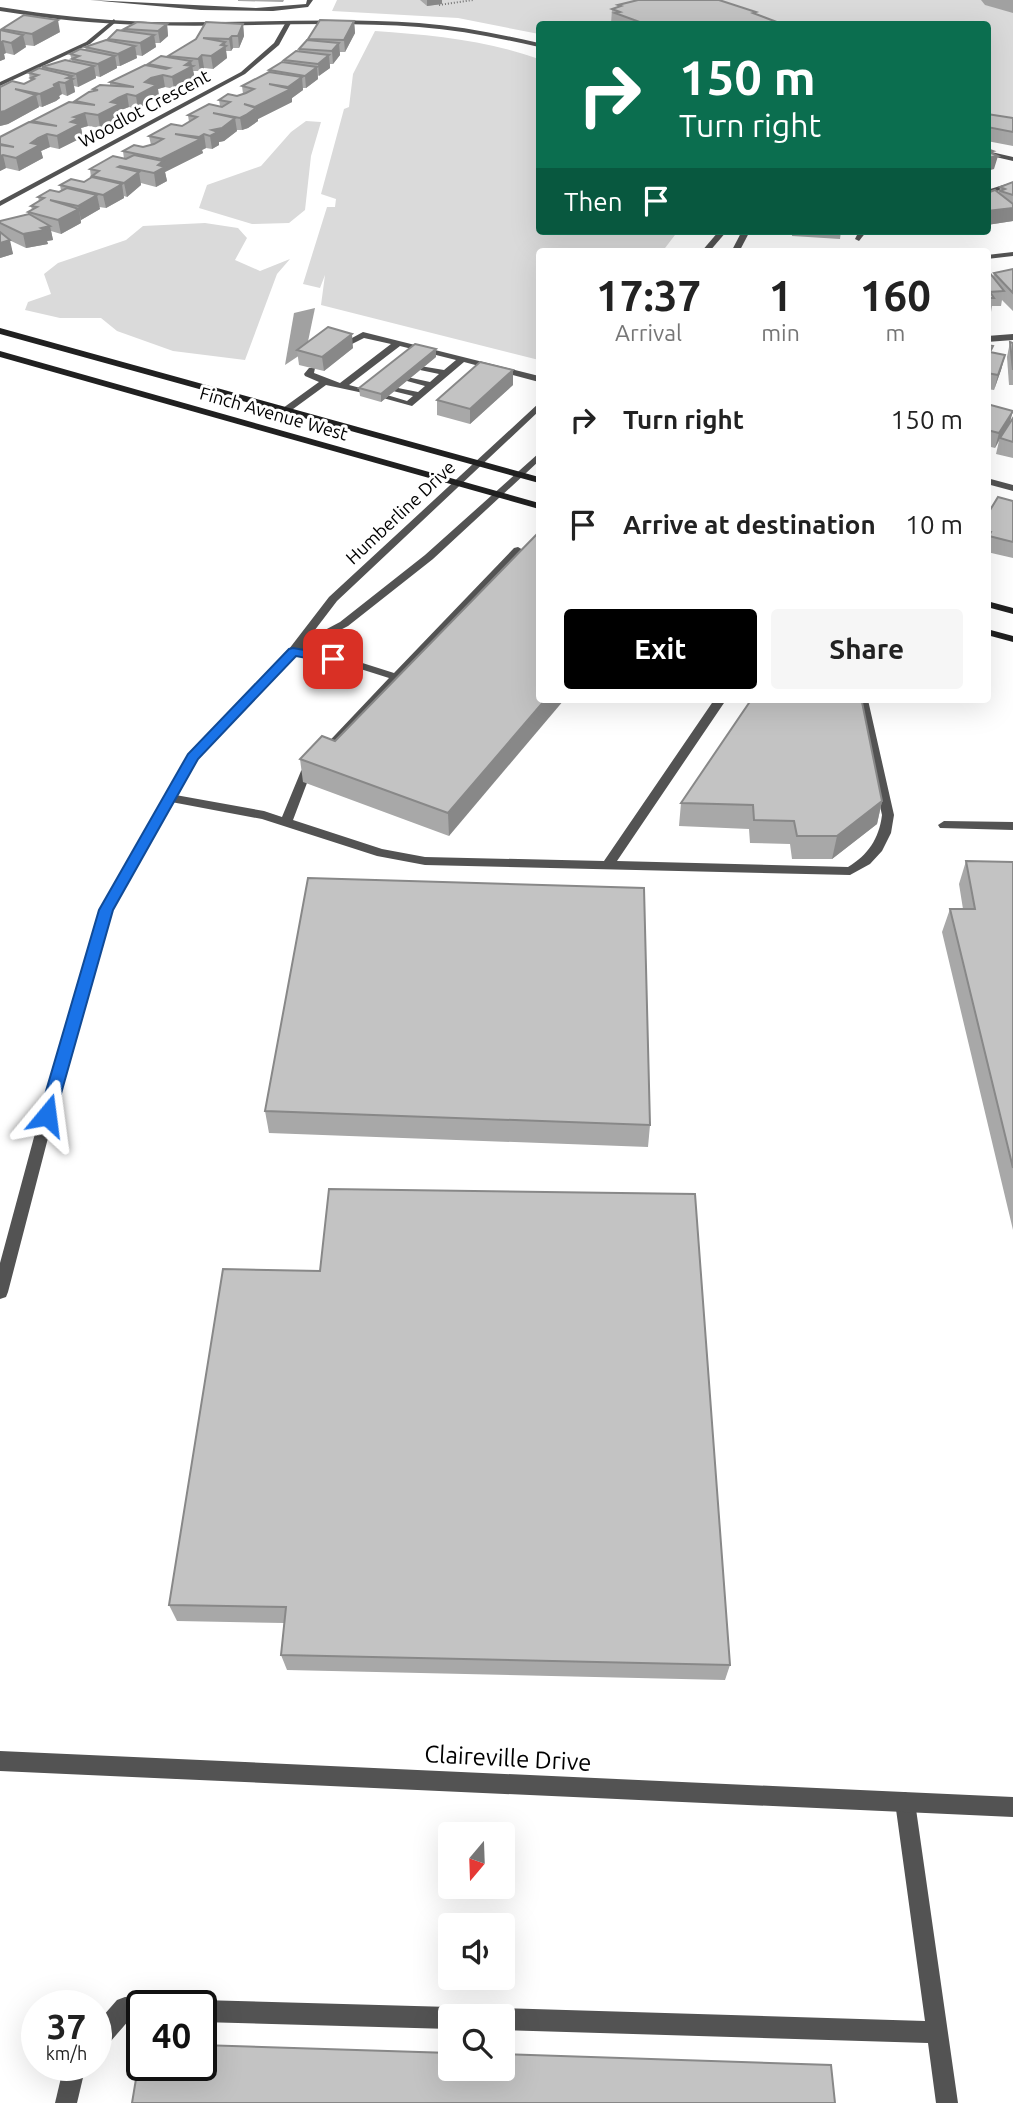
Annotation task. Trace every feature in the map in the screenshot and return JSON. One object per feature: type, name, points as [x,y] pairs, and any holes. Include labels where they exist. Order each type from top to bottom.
[{"type":"main road","name":"Finch Avenue West","points":[[0,331],[536,479]]},
{"type":"main road","name":"Finch Avenue West","points":[[0,354],[536,505]]},
{"type":"main road","points":[[991,605],[1013,611]]},
{"type":"main road","points":[[991,633],[1013,639]]},
{"type":"street","points":[[93,0],[214,9],[300,7],[308,5],[310,0]]},
{"type":"street","points":[[175,8],[179,0]]},
{"type":"street","points":[[208,22],[218,0]]},
{"type":"street","points":[[0,9],[114,21],[404,24],[456,29],[536,45]]},
{"type":"street","points":[[0,84],[88,43],[114,21]]},
{"type":"street","name":"Woodlot Crescent","points":[[0,204],[243,73],[277,44],[288,23]]},
{"type":"street","points":[[991,154],[1013,159]]},
{"type":"street","points":[[991,191],[1013,184]]},
{"type":"street","points":[[991,257],[1013,254]]},
{"type":"street","points":[[345,344],[363,335],[536,378]]},
{"type":"street","points":[[991,339],[1013,337]]},
{"type":"street","points":[[342,386],[398,343]]},
{"type":"street","points":[[380,356],[391,359]]},
{"type":"street","points":[[387,398],[409,404],[462,359]]},
{"type":"street","points":[[367,367],[382,371]]},
{"type":"street","points":[[423,368],[445,373]]},
{"type":"street","points":[[312,370],[308,374],[311,377],[365,392]]},
{"type":"street","points":[[353,378],[375,384]]},
{"type":"street","points":[[410,379],[432,385]]},
{"type":"street","points":[[286,410],[325,382]]},
{"type":"street","points":[[397,389],[419,395]]},
{"type":"street","name":"Humberline Drive","points":[[0,1292],[106,910],[193,757],[293,652],[333,599],[536,409]]},
{"type":"street","name":"Humberline Drive","points":[[293,652],[344,624],[429,557],[536,459]]},
{"type":"street","points":[[991,482],[1013,488]]},
{"type":"street","points":[[286,822],[305,774],[518,550]]},
{"type":"street","points":[[293,652],[353,663],[396,677]]},
{"type":"street","points":[[608,865],[717,703]]},
{"type":"street","points":[[170,798],[264,815],[382,853],[425,862],[850,871],[865,863],[887,831],[888,814],[863,703]]},
{"type":"street","points":[[944,825],[1013,825]]},
{"type":"street","name":"Claireville Drive","points":[[0,1761],[1013,1807]]},
{"type":"street","points":[[905,1802],[947,2103]]},
{"type":"street","points":[[112,2022],[126,2008]]},
{"type":"street","points":[[217,2011],[438,2018]]},
{"type":"street","points":[[515,2020],[937,2032]]},
{"type":"street","points":[[66,2103],[71,2081]]},
{"type":"shaded area","points":[[337,0],[1013,0],[1013,121],[991,118],[991,21],[536,21],[536,33],[458,18],[332,11]]},
{"type":"shaded area","points":[[375,31],[479,43],[536,58],[536,235],[675,235],[665,248],[536,248],[536,359],[321,305],[325,275],[320,288],[303,284],[327,207],[335,207],[336,199],[321,194],[344,109],[349,107],[353,74]]},
{"type":"shaded area","points":[[306,121],[321,122],[311,156],[305,210],[289,223],[252,224],[199,208],[207,185],[261,166],[291,132]]},
{"type":"shaded area","points":[[205,223],[238,228],[247,238],[235,260],[260,271],[290,259],[277,274],[245,360],[173,351],[117,331],[101,318],[60,318],[25,310],[28,302],[51,294],[44,274],[58,263],[126,240],[143,226]]},
{"type":"shaded area","points":[[315,308],[306,351],[285,365],[294,313]]},
{"type":"building","points":[[638,0],[719,0],[774,21],[637,21],[615,13],[620,12],[612,9],[621,6],[618,5]]},
{"type":"building","points":[[24,15],[58,20],[32,34],[2,29]]},
{"type":"building","points":[[320,20],[354,21],[344,40],[308,39]]},
{"type":"building","points":[[137,22],[167,24],[158,31],[124,29]]},
{"type":"building","points":[[206,22],[243,24],[238,36],[229,39],[203,38],[225,42],[221,45],[226,46],[211,56],[202,55],[198,59],[168,56],[196,39]]},
{"type":"building","points":[[0,30],[23,35],[11,43],[0,43]]},
{"type":"building","points":[[117,30],[154,35],[140,43],[108,39]]},
{"type":"building","points":[[106,40],[135,46],[118,54],[85,47]]},
{"type":"building","points":[[307,40],[339,43],[332,51],[299,49]]},
{"type":"building","points":[[80,49],[115,56],[98,64],[72,59],[79,56],[70,54]]},
{"type":"building","points":[[296,51],[329,55],[318,64],[284,60]]},
{"type":"building","points":[[161,56],[191,61],[185,65],[193,66],[172,77],[163,75],[151,78],[145,82],[157,85],[136,96],[127,94],[118,98],[111,102],[120,104],[98,115],[85,113],[74,117],[79,118],[71,122],[80,124],[57,136],[47,134],[38,138],[31,143],[40,145],[16,158],[0,156],[0,145],[14,147],[0,144],[0,137],[29,122],[57,126],[32,121],[69,102],[95,105],[75,101],[98,90],[93,89],[100,85],[134,87],[110,82],[145,65],[169,68],[148,64]]},
{"type":"building","points":[[65,60],[94,66],[76,74],[42,67]]},
{"type":"building","points":[[282,62],[317,67],[305,76],[269,70]]},
{"type":"building","points":[[39,68],[72,76],[67,78],[73,79],[65,83],[59,82],[40,94],[15,89],[36,95],[0,112],[0,87],[12,81],[24,84],[38,75],[29,73]]},
{"type":"building","points":[[269,72],[302,77],[288,87],[269,84],[291,89],[255,107],[244,104],[256,108],[240,118],[213,113],[235,118],[222,128],[212,130],[218,132],[210,136],[175,134],[201,139],[161,159],[123,151],[134,145],[143,147],[154,144],[163,139],[149,136],[171,124],[182,126],[197,117],[188,115],[209,104],[222,107],[230,102],[219,100],[228,94],[237,96],[254,89],[242,86]]},
{"type":"building","points":[[991,115],[1013,118],[1013,132],[991,128]]},
{"type":"building","points":[[134,155],[163,161],[158,165],[165,167],[154,173],[120,166],[118,167],[139,172],[124,183],[92,176],[99,171],[90,169],[113,156],[126,159]]},
{"type":"building","points":[[92,177],[122,184],[103,195],[60,185],[71,179],[84,182]]},
{"type":"building","points":[[1013,182],[1013,195],[1000,191],[1005,189],[1000,187]]},
{"type":"building","points":[[67,188],[97,195],[78,206],[50,200],[79,209],[58,220],[28,212],[37,207],[31,206],[44,198],[38,197],[50,190],[59,192]]},
{"type":"building","points":[[995,190],[1013,204],[1013,208],[991,211],[991,192]]},
{"type":"building","points":[[29,214],[50,226],[41,228],[45,230],[23,234],[0,223],[0,221]]},
{"type":"building","points":[[0,232],[10,240],[0,243]]},
{"type":"building","points":[[1013,269],[1013,293],[994,273]]},
{"type":"building","points":[[991,275],[1004,291],[991,292]]},
{"type":"building","points":[[328,327],[352,334],[322,357],[297,350]]},
{"type":"building","points":[[1010,342],[1013,343],[1013,370]]},
{"type":"building","points":[[415,344],[436,349],[381,394],[359,388]]},
{"type":"building","points":[[991,352],[1005,355],[998,375],[991,374]]},
{"type":"building","points":[[480,362],[513,370],[470,409],[437,400]]},
{"type":"building","points":[[991,405],[1013,411],[999,433],[991,431]]},
{"type":"building","points":[[1013,418],[1013,442],[1000,438]]},
{"type":"building","points":[[998,497],[1013,501],[1013,542],[991,536],[991,508]]},
{"type":"building","points":[[536,535],[536,703],[542,703],[448,813],[300,759],[322,736],[335,741]]},
{"type":"building","points":[[749,703],[862,703],[882,801],[837,836],[797,836],[794,821],[754,820],[753,805],[681,803]]},
{"type":"building","points":[[966,861],[1013,862],[1013,1168],[950,909],[975,909]]},
{"type":"building","points":[[308,878],[644,888],[650,1125],[265,1111]]},
{"type":"building","points":[[329,1189],[695,1194],[730,1665],[281,1655],[286,1607],[169,1605],[223,1269],[320,1271]]},
{"type":"building","points":[[217,2046],[438,2053],[438,2081],[515,2081],[515,2054],[831,2065],[835,2103],[132,2103],[136,2081],[217,2081]]},
{"type":"waterway","points":[[994,0],[1013,5]]},
{"type":"route","points":[[47,1115],[106,910],[193,757],[293,652],[333,659]]}]
